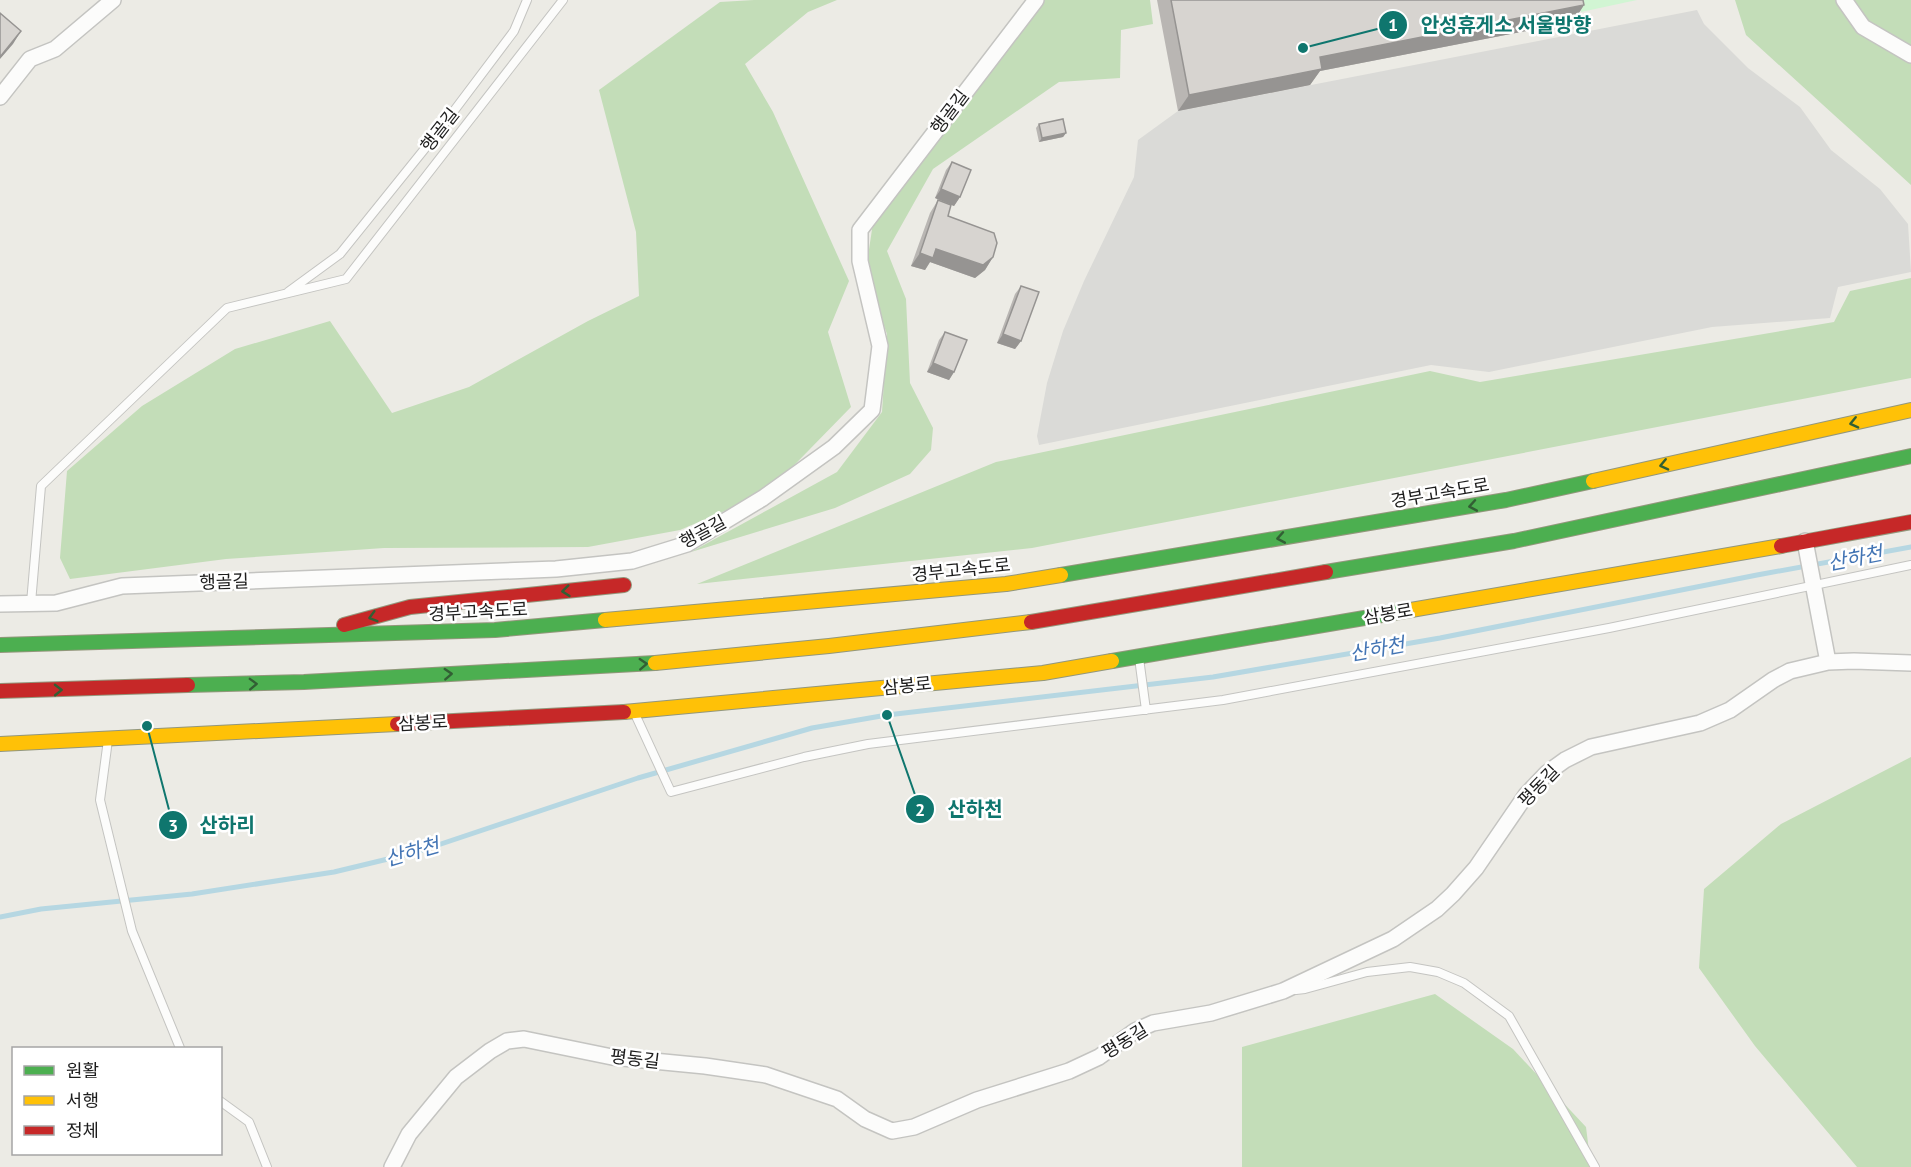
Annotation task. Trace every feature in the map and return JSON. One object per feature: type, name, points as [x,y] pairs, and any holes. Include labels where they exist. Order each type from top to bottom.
[{"type":"main road","name":"경부고속도로","points":[[0,645],[302,638],[495,630],[1006,584],[1506,500],[1911,410]]},
{"type":"main road","points":[[0,691],[304,682],[670,662],[1016,624],[1514,541],[1911,456]]},
{"type":"main road","name":"삼봉로","points":[[0,744],[634,712],[1043,672],[1596,579],[1911,522]]},
{"type":"main road","points":[[302,638],[410,607],[624,585]]},
{"type":"street","points":[[0,98],[30,59],[55,49],[113,0]]},
{"type":"street","name":"행골길","points":[[0,604],[56,603],[122,586],[556,569],[632,561],[687,544],[763,498],[834,447],[872,410],[880,346],[860,261],[861,230],[1036,0]]},
{"type":"street","points":[[1844,0],[1863,27],[1911,55]]},
{"type":"street","points":[[1804,541],[1828,662],[1911,663]]},
{"type":"street","name":"평동길","points":[[392,1167],[409,1134],[456,1077],[507,1041],[524,1039],[612,1057],[705,1066],[766,1076],[837,1099],[866,1119],[892,1131],[914,1128],[977,1100],[1069,1071],[1099,1057],[1135,1031],[1153,1023],[1211,1013],[1282,991],[1393,939],[1437,909],[1453,894],[1476,868],[1526,795],[1547,773],[1565,760],[1591,747],[1700,723],[1730,710],[1790,671],[1828,662]]},
{"type":"lane","name":"행골길","points":[[31,603],[41,486],[226,308],[284,294],[340,254],[435,136],[514,31],[527,0]]},
{"type":"lane","points":[[284,294],[346,279],[563,0]]},
{"type":"lane","points":[[634,712],[671,792],[804,757],[868,744],[1223,700],[1405,667],[1813,582],[1911,565]]},
{"type":"lane","points":[[1139,656],[1146,710]]},
{"type":"lane","points":[[108,738],[100,800],[132,931],[180,1047]]},
{"type":"lane","points":[[1282,991],[1305,989],[1366,972],[1410,967],[1438,972],[1464,983],[1509,1016],[1595,1167]]},
{"type":"lane","points":[[222,1102],[249,1122],[267,1167]]},
{"type":"green space","points":[[837,0],[808,12],[745,64],[773,112],[849,281],[828,332],[851,407],[767,493],[680,530],[588,547],[384,548],[226,559],[70,579],[60,558],[67,471],[142,406],[235,349],[330,321],[392,413],[469,387],[588,321],[639,296],[636,232],[599,90],[720,2]]},
{"type":"green space","points":[[1041,0],[1150,0],[1153,24],[1121,30],[1120,78],[1059,82],[933,169],[887,251],[906,299],[910,383],[933,428],[931,450],[910,474],[835,508],[691,552],[837,472],[882,412],[887,334],[860,261],[867,263],[874,216]]},
{"type":"green space","points":[[1579,0],[1637,0],[1581,12]]},
{"type":"green space","points":[[1735,0],[1911,0],[1911,185],[1746,35]]},
{"type":"green space","points":[[1911,278],[1911,378],[1032,548],[697,584],[996,462],[1430,371],[1480,382],[1834,322],[1850,291]]},
{"type":"green space","points":[[1911,757],[1911,1167],[1857,1167],[1755,1046],[1699,968],[1704,889],[1781,824]]},
{"type":"green space","points":[[1435,994],[1513,1049],[1586,1127],[1591,1167],[1242,1167],[1242,1047]]},
{"type":"shaded area","points":[[1697,10],[1704,24],[1748,68],[1800,107],[1831,150],[1880,189],[1908,224],[1911,272],[1838,287],[1830,318],[1712,327],[1489,372],[1431,365],[1039,445],[1037,436],[1047,383],[1063,331],[1084,281],[1134,177],[1138,140],[1178,111]]},
{"type":"building","points":[[1171,0],[1583,0],[1584,5],[1320,57],[1322,69],[1189,95]]},
{"type":"building","points":[[0,13],[21,31],[0,57]]},
{"type":"building","points":[[1063,119],[1066,133],[1042,138],[1039,124]]},
{"type":"building","points":[[952,162],[971,170],[960,197],[941,189]]},
{"type":"building","points":[[938,200],[951,205],[948,216],[994,233],[997,243],[993,257],[983,265],[936,249],[933,258],[920,253]]},
{"type":"building","points":[[1021,286],[1039,292],[1021,341],[1003,334]]},
{"type":"building","points":[[945,332],[967,340],[954,372],[933,363]]},
{"type":"waterway","name":"산하천","points":[[0,917],[41,909],[192,894],[334,872],[417,852],[638,778],[812,728],[887,715],[1213,677],[1440,638],[1911,547]]},
{"type":"traffic: fast","points":[[1326,572],[1514,541],[1911,456]]},
{"type":"traffic: fast","points":[[1061,575],[1506,500],[1593,481]]},
{"type":"traffic: fast","points":[[1112,661],[1411,610]]},
{"type":"traffic: fast","points":[[0,645],[495,630],[605,620]]},
{"type":"traffic: fast","points":[[188,685],[304,682],[655,663]]},
{"type":"traffic: slow","points":[[1593,481],[1911,410]]},
{"type":"traffic: slow","points":[[1411,610],[1781,546]]},
{"type":"traffic: slow","points":[[605,620],[1006,584],[1061,575]]},
{"type":"traffic: slow","points":[[655,663],[829,646],[1031,622]]},
{"type":"traffic: slow","points":[[624,712],[1043,673],[1112,661]]},
{"type":"traffic: slow","points":[[0,744],[397,724]]},
{"type":"traffic: jam","points":[[1781,546],[1911,522]]},
{"type":"traffic: jam","points":[[1031,622],[1326,572]]},
{"type":"traffic: jam","points":[[344,625],[410,607],[624,585]]},
{"type":"traffic: jam","points":[[0,691],[188,685]]},
{"type":"traffic: jam","points":[[397,724],[624,712]]},
{"type":"place","name":"안성휴게소 서울방향","points":[[1303,48]]},
{"type":"place","name":"산하천","points":[[887,715]]},
{"type":"place","name":"산하리","points":[[147,726]]}]
